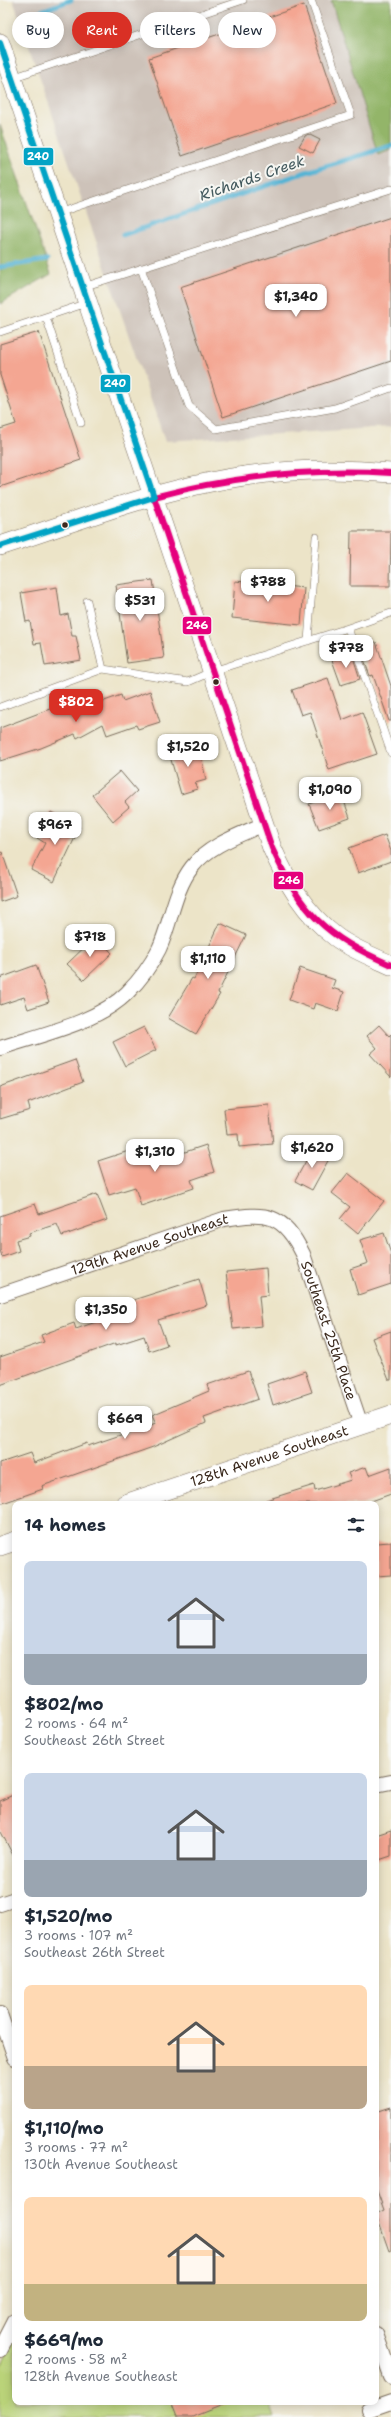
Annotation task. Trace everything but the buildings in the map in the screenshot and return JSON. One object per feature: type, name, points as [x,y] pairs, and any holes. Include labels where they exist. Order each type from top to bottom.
[{"type":"street","points":[[1,51],[12,78],[86,295],[264,824],[288,881],[317,921],[337,938],[391,965]]},
{"type":"street","points":[[0,546],[198,484],[289,471],[391,473]]},
{"type":"street","points":[[0,1048],[86,1019],[107,1009],[126,994],[145,972],[159,949],[182,886],[192,867],[214,848],[264,824]]},
{"type":"street","name":"129th Avenue Southeast","points":[[0,1295],[224,1219],[256,1215],[279,1220],[295,1237]]},
{"type":"street","name":"Southeast 25th Place","points":[[295,1237],[303,1254],[360,1425]]},
{"type":"street","name":"128th Avenue Southeast","points":[[134,1501],[391,1415]]},
{"type":"street","points":[[0,1546],[12,1542]]},
{"type":"street","points":[[379,1785],[391,1782]]},
{"type":"street","points":[[0,1904],[12,1900]]},
{"type":"street","points":[[0,2014],[12,2049]]},
{"type":"street","points":[[0,2350],[12,2328]]},
{"type":"street","points":[[379,2343],[391,2377]]},
{"type":"street","points":[[368,2410],[391,2402]]},
{"type":"lane","points":[[12,78],[243,0]]},
{"type":"lane","points":[[58,213],[351,115],[312,0]]},
{"type":"lane","points":[[0,332],[46,318],[86,295],[141,268],[391,189]]},
{"type":"lane","points":[[141,268],[189,406],[216,429],[335,408],[391,388]]},
{"type":"lane","points":[[46,318],[81,423]]},
{"type":"lane","points":[[308,641],[316,537]]},
{"type":"lane","points":[[87,601],[103,669]]},
{"type":"lane","points":[[0,707],[103,669],[188,682],[213,672],[391,613]]},
{"type":"lane","points":[[348,628],[391,753]]},
{"type":"shaded area","points":[[13,0],[391,0],[391,427],[165,441],[30,48],[64,48],[64,12],[17,12]]},
{"type":"green space","points":[[331,0],[391,0],[391,150],[378,155]]},
{"type":"green space","points":[[0,125],[51,274],[0,304]]},
{"type":"green space","points":[[12,2344],[12,2405],[270,2405],[274,2417],[0,2417],[0,2367]]},
{"type":"waterway","points":[[38,12],[71,0]]},
{"type":"waterway","name":"Richards Creek","points":[[123,235],[303,173],[391,146]]},
{"type":"waterway","name":"Richards Creek","points":[[0,267],[47,260]]},
{"type":"transit line","name":"240","points":[[0,43],[154,497]]},
{"type":"transit line","name":"246","points":[[154,497],[213,484],[272,475],[331,472],[391,473]]},
{"type":"transit line","name":"246","points":[[154,497],[272,848],[283,871],[305,906],[332,933],[349,944],[391,965]]},
{"type":"transit line","name":"240","points":[[0,546],[154,497]]}]
